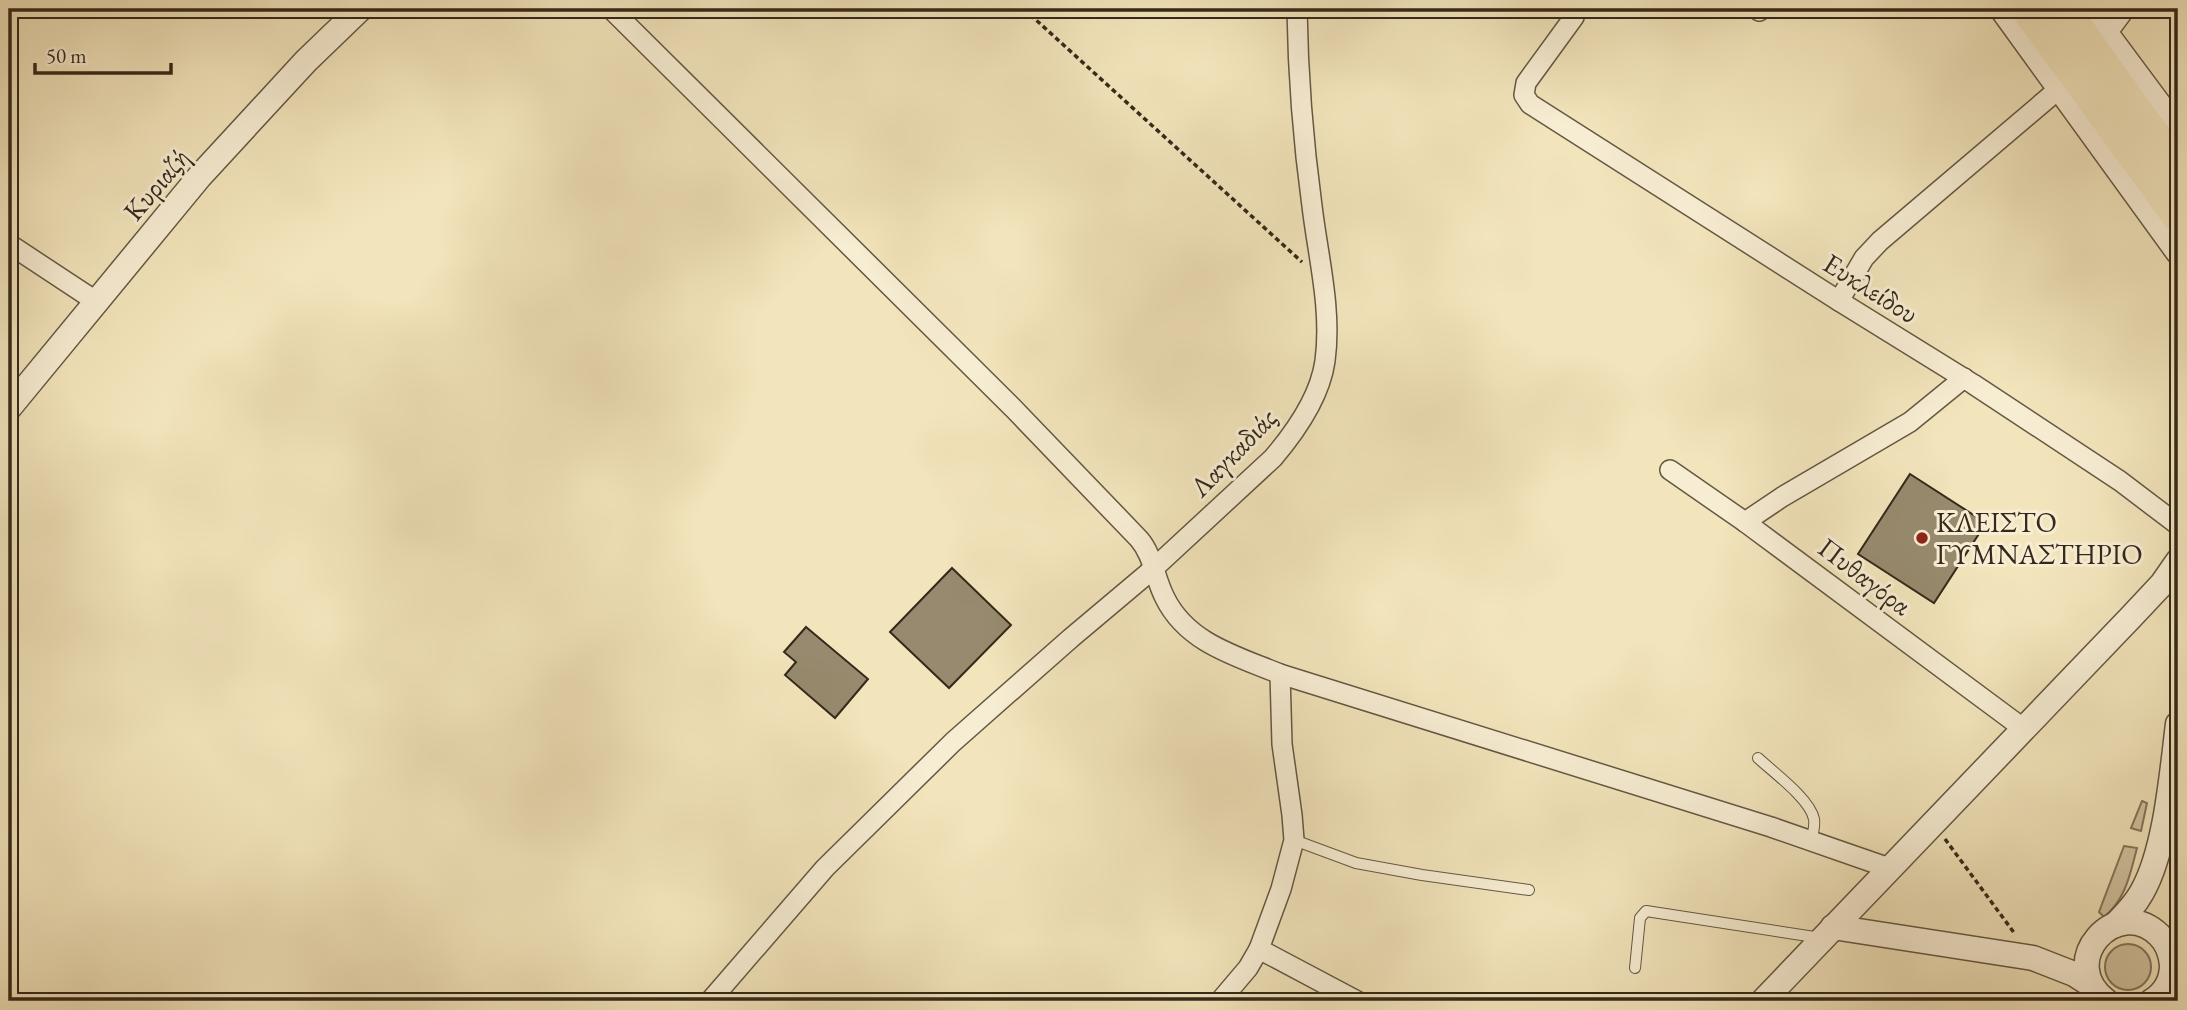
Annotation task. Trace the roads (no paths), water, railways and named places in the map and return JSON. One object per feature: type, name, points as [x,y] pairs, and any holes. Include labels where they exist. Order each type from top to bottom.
[{"type":"main road","points":[[2027,9],[2178,216]]},
{"type":"main road","points":[[2064,9],[2178,170]]},
{"type":"street","name":"Κυριαζή","points":[[9,408],[200,176],[306,61],[360,9]]},
{"type":"street","points":[[611,9],[1024,419],[1139,539],[1146,547],[1166,600],[1194,635],[1216,648],[1279,674],[1889,868]]},
{"type":"street","name":"Λαγκαδιάς","points":[[710,1001],[825,868],[953,741],[1153,569],[1273,458],[1290,438],[1308,409],[1321,380],[1326,360],[1326,306],[1303,141],[1297,9]]},
{"type":"street","points":[[2002,9],[2178,252]]},
{"type":"street","points":[[2091,9],[2178,126]]},
{"type":"street","points":[[2108,32],[2125,9]]},
{"type":"street","name":"Ευκλείδου","points":[[1574,17],[1526,83],[1524,95],[1530,104],[1964,378],[2120,481],[2178,525]]},
{"type":"street","points":[[1839,301],[1864,258],[1880,241],[2060,88]]},
{"type":"street","points":[[9,244],[97,302]]},
{"type":"street","points":[[1745,522],[1782,497],[1910,422],[1964,378]]},
{"type":"street","name":"Πυθαγόρα","points":[[1670,470],[1745,522],[2024,729]]},
{"type":"street","points":[[1763,1001],[2162,583],[2178,561]]},
{"type":"street","points":[[1220,1001],[1248,968],[1259,949],[1281,888],[1294,841],[1282,744],[1279,674]]},
{"type":"street","points":[[2099,996],[2086,966],[2090,947],[2096,938],[2115,925],[2137,900],[2151,870],[2163,827],[2178,724]]},
{"type":"street","points":[[2151,870],[2150,913],[2155,932]]},
{"type":"street","points":[[2115,925],[2136,923],[2163,939],[2175,961],[2165,992]]},
{"type":"street","points":[[1828,933],[2033,958],[2065,955],[2090,947]]},
{"type":"street","points":[[1259,949],[1357,1001]]},
{"type":"street","points":[[2033,958],[2074,974],[2099,996]]},
{"type":"lane","points":[[1758,758],[1801,797],[1811,810],[1814,819],[1811,841]]},
{"type":"lane","points":[[1294,841],[1356,863],[1422,876],[1529,890]]},
{"type":"lane","points":[[1635,968],[1640,918],[1646,911],[1828,933]]},
{"type":"place","name":"ΚΛΕΙΣΤΟ ΓΥΜΝΑΣΤΗΡΙΟ","points":[[1922,538]]}]
